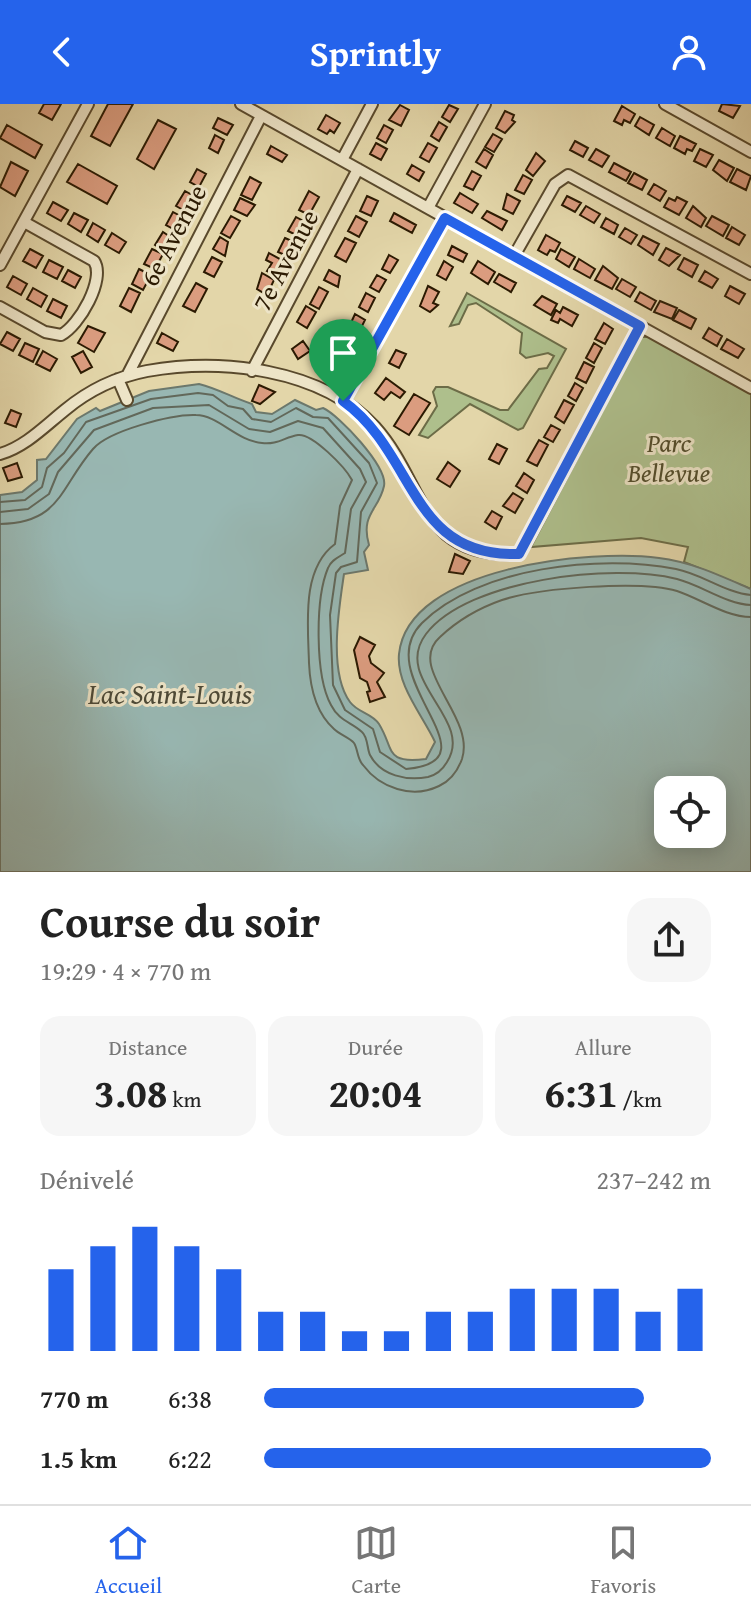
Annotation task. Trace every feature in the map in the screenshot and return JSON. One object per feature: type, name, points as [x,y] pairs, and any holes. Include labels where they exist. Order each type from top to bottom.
[{"type":"street","points":[[0,265],[88,104]]},
{"type":"street","points":[[241,104],[259,111],[751,388]]},
{"type":"street","points":[[342,160],[372,104]]},
{"type":"street","points":[[428,208],[485,104]]},
{"type":"street","points":[[665,104],[751,152]]},
{"type":"street","name":"6e Avenue","points":[[122,377],[259,111]]},
{"type":"street","name":"7e Avenue","points":[[252,371],[358,169]]},
{"type":"street","points":[[514,256],[555,184],[568,175],[751,274]]},
{"type":"street","points":[[343,401],[445,218]]},
{"type":"street","points":[[0,307],[45,332],[61,335],[71,328],[98,280],[94,261],[24,222]]},
{"type":"street","points":[[0,454],[25,442],[87,394],[122,377],[185,367],[252,371],[305,382],[343,401],[380,434],[427,511],[448,537],[477,551],[519,554],[640,326]]},
{"type":"street","points":[[122,377],[127,400]]},
{"type":"green space","points":[[467,293],[566,349],[523,428],[518,430],[470,404],[428,438],[419,435],[437,406],[433,392],[436,387],[448,387],[500,410],[508,410],[539,369],[547,368],[554,356],[548,353],[526,358],[520,353],[522,333],[476,303],[468,305],[459,324],[450,326]]},
{"type":"green space","name":"Parc Bellevue","points":[[641,337],[651,337],[751,393],[751,589],[684,562],[688,547],[641,538],[531,547]]},
{"type":"water","name":"Lac Saint-Louis","points":[[199,384],[252,404],[256,412],[272,414],[295,400],[316,410],[323,408],[350,431],[371,455],[383,477],[384,486],[368,519],[369,545],[364,552],[368,570],[344,574],[337,657],[343,689],[350,702],[376,720],[393,753],[403,759],[426,759],[435,742],[406,689],[399,666],[399,654],[410,624],[434,601],[468,583],[550,561],[629,556],[683,563],[751,589],[751,872],[0,872],[0,495],[22,492],[37,480],[37,460],[46,459],[77,419],[96,408],[100,411],[149,391]]},
{"type":"building","points":[[44,104],[61,104],[52,120],[39,113]]},
{"type":"building","points":[[108,104],[133,104],[110,146],[91,136]]},
{"type":"building","points":[[722,104],[740,106],[733,118],[719,111]]},
{"type":"building","points":[[400,105],[409,110],[401,126],[389,120]]},
{"type":"building","points":[[449,105],[458,109],[450,122],[442,117]]},
{"type":"building","points":[[622,106],[635,114],[630,123],[624,120],[622,125],[614,121]]},
{"type":"building","points":[[505,111],[514,115],[512,120],[515,122],[505,133],[496,128]]},
{"type":"building","points":[[326,115],[340,123],[334,133],[330,130],[327,134],[318,129]]},
{"type":"building","points":[[640,117],[654,125],[649,135],[635,126]]},
{"type":"building","points":[[218,118],[233,125],[227,135],[213,128]]},
{"type":"building","points":[[158,120],[176,129],[154,169],[137,159]]},
{"type":"building","points":[[439,122],[447,127],[439,141],[431,136]]},
{"type":"building","points":[[7,125],[42,145],[35,158],[0,138]]},
{"type":"building","points":[[384,125],[393,130],[386,143],[377,138]]},
{"type":"building","points":[[662,128],[675,136],[670,146],[656,138]]},
{"type":"building","points":[[493,134],[502,139],[494,152],[485,147]]},
{"type":"building","points":[[215,135],[224,140],[218,153],[209,148]]},
{"type":"building","points":[[680,136],[696,144],[692,151],[687,149],[685,154],[674,148]]},
{"type":"building","points":[[575,141],[588,148],[583,157],[570,150]]},
{"type":"building","points":[[376,143],[387,149],[381,160],[370,154]]},
{"type":"building","points":[[428,143],[437,148],[429,162],[420,157]]},
{"type":"building","points":[[271,146],[287,155],[282,162],[267,154]]},
{"type":"building","points":[[484,149],[493,155],[486,168],[476,162]]},
{"type":"building","points":[[596,149],[609,156],[602,167],[589,160]]},
{"type":"building","points":[[700,149],[713,155],[706,167],[694,161]]},
{"type":"building","points":[[536,153],[545,161],[533,176],[526,170]]},
{"type":"building","points":[[719,160],[734,168],[727,181],[713,170]]},
{"type":"building","points":[[11,162],[28,171],[15,196],[0,187]]},
{"type":"building","points":[[614,163],[631,172],[626,181],[609,172]]},
{"type":"building","points":[[78,164],[117,186],[107,204],[67,182]]},
{"type":"building","points":[[412,165],[424,172],[419,181],[407,174]]},
{"type":"building","points":[[197,169],[206,174],[199,187],[190,182]]},
{"type":"building","points":[[737,169],[751,176],[746,190],[730,182]]},
{"type":"building","points":[[472,171],[481,176],[473,190],[464,186]]},
{"type":"building","points":[[634,173],[647,180],[642,190],[628,183]]},
{"type":"building","points":[[523,175],[532,180],[524,194],[515,190]]},
{"type":"building","points":[[250,177],[261,183],[252,200],[241,195]]},
{"type":"building","points":[[654,184],[666,191],[660,201],[648,194]]},
{"type":"building","points":[[185,191],[194,196],[185,211],[176,206]]},
{"type":"building","points":[[309,191],[319,197],[309,215],[299,210]]},
{"type":"building","points":[[460,193],[478,204],[472,213],[454,203]]},
{"type":"building","points":[[507,194],[520,201],[513,214],[503,209]]},
{"type":"building","points":[[367,196],[378,201],[371,216],[360,211]]},
{"type":"building","points":[[567,196],[581,203],[575,212],[562,205]]},
{"type":"building","points":[[677,197],[687,202],[679,215],[664,207],[669,198],[675,201]]},
{"type":"building","points":[[240,198],[255,205],[247,216],[234,210]]},
{"type":"building","points":[[53,202],[68,210],[61,221],[47,213]]},
{"type":"building","points":[[586,206],[600,214],[594,223],[580,215]]},
{"type":"building","points":[[693,206],[706,218],[701,227],[686,218]]},
{"type":"building","points":[[487,211],[507,221],[502,230],[482,218]]},
{"type":"building","points":[[173,212],[182,217],[175,230],[166,225]]},
{"type":"building","points":[[74,213],[88,220],[81,232],[68,224]]},
{"type":"building","points":[[394,213],[416,225],[412,233],[390,221]]},
{"type":"building","points":[[231,216],[240,221],[230,238],[221,233]]},
{"type":"building","points":[[356,216],[367,222],[359,237],[348,231]]},
{"type":"building","points":[[712,216],[729,225],[723,236],[706,226]]},
{"type":"building","points":[[296,217],[305,222],[298,236],[288,231]]},
{"type":"building","points":[[606,218],[618,225],[614,234],[601,227]]},
{"type":"building","points":[[93,223],[105,230],[98,242],[87,235]]},
{"type":"building","points":[[732,227],[745,235],[739,245],[726,238]]},
{"type":"building","points":[[625,228],[637,235],[631,244],[619,237]]},
{"type":"building","points":[[163,232],[172,238],[165,251],[155,245]]},
{"type":"building","points":[[112,233],[126,242],[119,253],[105,245]]},
{"type":"building","points":[[546,235],[560,243],[555,252],[550,250],[547,255],[538,250]]},
{"type":"building","points":[[643,236],[659,244],[653,255],[638,245]]},
{"type":"building","points":[[220,237],[228,242],[225,256],[213,249]]},
{"type":"building","points":[[285,238],[294,242],[287,256],[278,252]]},
{"type":"building","points":[[345,238],[356,243],[346,262],[335,256]]},
{"type":"building","points":[[452,246],[467,254],[463,262],[448,255]]},
{"type":"building","points":[[666,248],[680,255],[669,266],[659,260]]},
{"type":"building","points":[[30,249],[43,256],[36,268],[23,261]]},
{"type":"building","points":[[152,249],[163,254],[155,269],[144,264]]},
{"type":"building","points":[[561,249],[575,257],[569,267],[556,259]]},
{"type":"building","points":[[269,253],[285,262],[278,276],[267,271],[272,263],[266,260]]},
{"type":"building","points":[[389,255],[398,260],[390,273],[382,269]]},
{"type":"building","points":[[212,257],[222,262],[214,277],[204,272]]},
{"type":"building","points":[[684,258],[698,265],[692,277],[678,269]]},
{"type":"building","points":[[579,259],[595,269],[590,278],[574,269]]},
{"type":"building","points":[[49,260],[63,267],[57,279],[43,272]]},
{"type":"building","points":[[444,261],[453,267],[446,280],[437,275]]},
{"type":"building","points":[[478,261],[495,272],[488,284],[471,273]]},
{"type":"building","points":[[603,266],[618,278],[612,289],[595,280]]},
{"type":"building","points":[[139,269],[151,275],[143,290],[132,284]]},
{"type":"building","points":[[68,270],[81,277],[75,288],[62,281]]},
{"type":"building","points":[[329,270],[340,276],[338,287],[324,280]]},
{"type":"building","points":[[705,271],[718,279],[712,288],[699,281]]},
{"type":"building","points":[[262,273],[274,280],[267,295],[257,289]]},
{"type":"building","points":[[499,274],[516,283],[511,292],[494,282]]},
{"type":"building","points":[[377,275],[386,280],[379,292],[370,287]]},
{"type":"building","points":[[13,276],[27,284],[21,295],[7,287]]},
{"type":"building","points":[[622,279],[636,287],[630,297],[616,289]]},
{"type":"building","points":[[196,283],[207,289],[195,312],[183,306]]},
{"type":"building","points":[[428,286],[439,292],[433,303],[438,305],[430,312],[420,306]]},
{"type":"building","points":[[730,286],[745,294],[739,304],[725,296]]},
{"type":"building","points":[[319,287],[328,292],[319,309],[310,304]]},
{"type":"building","points":[[33,288],[47,296],[41,307],[27,299]]},
{"type":"building","points":[[129,288],[140,293],[131,312],[120,306]]},
{"type":"building","points":[[640,292],[656,301],[651,310],[635,301]]},
{"type":"building","points":[[366,293],[375,298],[368,312],[359,307]]},
{"type":"building","points":[[542,296],[557,304],[551,315],[534,305]]},
{"type":"building","points":[[53,299],[67,306],[61,318],[47,311]]},
{"type":"building","points":[[660,301],[677,308],[672,319],[654,312]]},
{"type":"building","points":[[306,306],[316,312],[307,328],[297,322]]},
{"type":"building","points":[[563,307],[578,315],[572,326],[560,319],[558,323],[551,320],[556,310],[560,313]]},
{"type":"building","points":[[679,310],[696,319],[691,329],[673,320]]},
{"type":"building","points":[[355,314],[365,320],[359,332],[349,327]]},
{"type":"building","points":[[604,323],[613,329],[605,344],[595,339]]},
{"type":"building","points":[[88,326],[105,333],[94,352],[78,343]]},
{"type":"building","points":[[339,327],[350,334],[342,348],[333,338]]},
{"type":"building","points":[[709,328],[722,336],[717,346],[703,338]]},
{"type":"building","points":[[7,332],[20,339],[13,351],[0,344]]},
{"type":"building","points":[[162,333],[178,342],[173,351],[157,343]]},
{"type":"building","points":[[727,339],[744,349],[738,358],[721,349]]},
{"type":"building","points":[[303,341],[310,351],[298,359],[292,349]]},
{"type":"building","points":[[25,343],[39,349],[33,362],[19,355]]},
{"type":"building","points":[[594,343],[602,348],[594,363],[586,358]]},
{"type":"building","points":[[396,350],[406,354],[399,368],[389,363]]},
{"type":"building","points":[[43,351],[57,359],[50,371],[36,364]]},
{"type":"building","points":[[83,351],[92,367],[81,373],[72,357]]},
{"type":"building","points":[[325,357],[339,365],[334,375],[320,367]]},
{"type":"building","points":[[584,362],[594,367],[586,383],[576,378]]},
{"type":"building","points":[[386,378],[405,392],[400,398],[391,392],[384,400],[375,393]]},
{"type":"building","points":[[575,383],[583,388],[576,401],[568,396]]},
{"type":"building","points":[[259,385],[275,392],[260,404],[252,401]]},
{"type":"building","points":[[414,394],[430,403],[409,435],[394,426]]},
{"type":"building","points":[[564,400],[574,405],[564,423],[555,417]]},
{"type":"building","points":[[11,410],[21,414],[16,427],[5,423]]},
{"type":"building","points":[[551,425],[560,430],[553,442],[544,437]]},
{"type":"building","points":[[539,440],[548,445],[537,466],[527,461]]},
{"type":"building","points":[[497,444],[507,449],[499,464],[489,459]]},
{"type":"building","points":[[448,462],[460,471],[450,487],[437,479]]},
{"type":"building","points":[[17,463],[22,477],[8,481],[3,468]]},
{"type":"building","points":[[524,473],[534,480],[527,493],[516,486]]},
{"type":"building","points":[[513,493],[523,499],[515,513],[503,506]]},
{"type":"building","points":[[492,511],[502,517],[496,529],[485,522]]},
{"type":"building","points":[[455,554],[470,561],[463,574],[449,572]]},
{"type":"building","points":[[360,637],[375,645],[369,656],[371,663],[384,673],[377,682],[385,697],[370,702],[367,692],[370,691],[367,682],[360,678],[354,650]]},
{"type":"route","points":[[445,218],[640,326],[519,554],[477,551],[448,537],[427,511],[380,434],[343,401],[445,218]]}]
